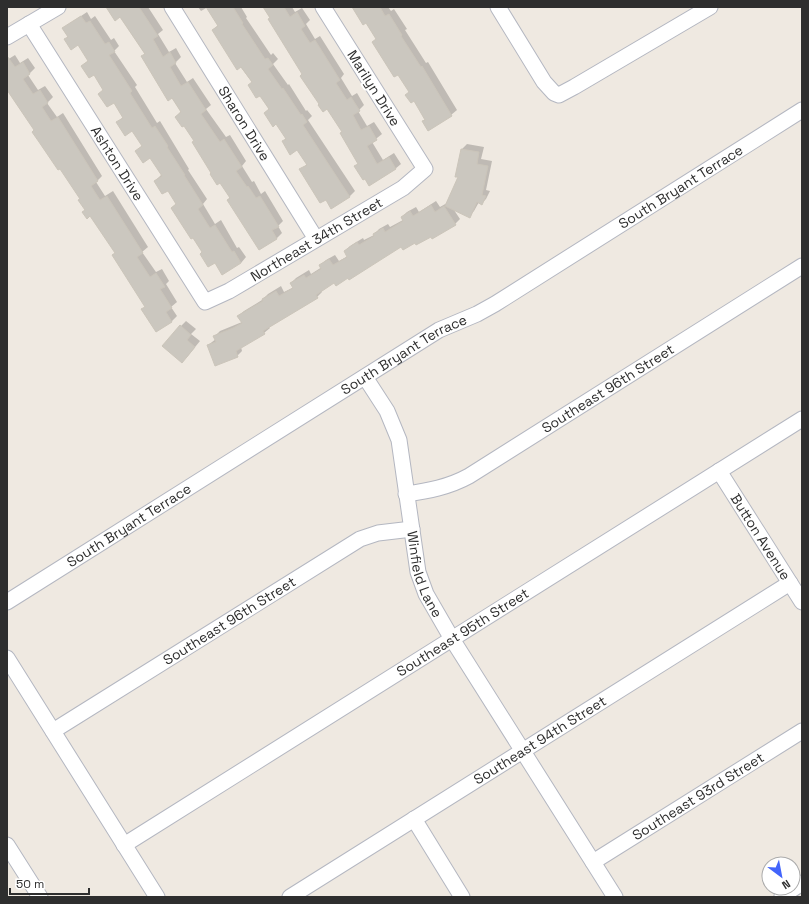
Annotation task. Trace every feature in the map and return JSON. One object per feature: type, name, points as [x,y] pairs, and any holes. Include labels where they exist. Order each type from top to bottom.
[{"type":"street","points":[[7,37],[58,7]]},
{"type":"street","name":"Sharon Drive","points":[[172,7],[316,239]]},
{"type":"street","name":"Marilyn Drive","points":[[323,7],[425,169]]},
{"type":"street","points":[[498,7],[544,82],[554,93],[559,94],[574,87],[710,7]]},
{"type":"street","name":"Ashton Drive","points":[[29,24],[205,302]]},
{"type":"street","name":"South Bryant Terrace","points":[[7,602],[439,330],[477,314],[495,304],[802,110]]},
{"type":"street","name":"Northeast 34th Street","points":[[205,302],[229,291],[403,188],[425,169]]},
{"type":"street","name":"Southeast 96th Street","points":[[406,494],[440,488],[469,476],[802,266]]},
{"type":"street","name":"Winfield Lane","points":[[365,377],[387,411],[396,432],[401,453],[418,572],[426,594],[452,639],[615,897]]},
{"type":"street","name":"Southeast 95th Street","points":[[124,845],[802,419]]},
{"type":"street","name":"Button Avenue","points":[[719,471],[802,602]]},
{"type":"street","name":"Southeast 96th Street","points":[[53,731],[360,539],[378,533],[412,529]]},
{"type":"street","name":"Southeast 94th Street","points":[[290,897],[306,893],[414,819],[790,583]]},
{"type":"street","points":[[7,658],[157,897]]},
{"type":"street","name":"Southeast 93rd Street","points":[[594,862],[802,731]]},
{"type":"street","points":[[414,819],[462,897]]},
{"type":"street","points":[[7,845],[12,864],[40,897]]},
{"type":"building","points":[[106,7],[139,7],[158,36],[153,39],[163,57],[170,52],[176,63],[170,67],[181,86],[188,82],[206,110],[201,114],[220,142],[224,139],[242,167],[236,171],[256,198],[260,196],[279,227],[272,230],[277,239],[259,250],[227,200],[230,198],[220,183],[217,185],[210,174],[211,173],[192,142],[194,141],[184,126],[182,127],[175,117],[181,112],[172,98],[168,101],[141,56],[145,54],[120,17],[115,21]]},
{"type":"building","points":[[206,7],[233,7],[243,23],[242,24],[265,59],[268,58],[273,65],[268,69],[301,115],[302,114],[307,122],[303,125],[350,197],[331,209],[326,200],[320,203],[299,169],[307,165],[297,150],[290,155],[282,141],[286,139],[276,124],[273,127],[264,113],[269,109],[260,96],[256,98],[248,85],[252,82],[241,67],[237,70],[212,30],[218,26]]},
{"type":"building","points":[[263,7],[284,7],[290,17],[297,12],[305,26],[301,29],[310,43],[315,40],[340,80],[336,83],[347,100],[351,97],[360,111],[353,115],[361,130],[369,126],[377,140],[367,146],[377,164],[389,157],[396,169],[369,186],[365,179],[363,180],[354,166],[358,164],[340,133],[342,132],[327,109],[323,112],[318,105],[319,104],[300,76],[302,74],[268,19],[270,18]]},
{"type":"building","points":[[352,7],[380,7],[385,16],[389,14],[402,35],[401,36],[421,67],[422,66],[452,116],[428,131],[422,121],[425,120],[414,101],[411,103],[405,95],[409,92],[398,75],[394,77],[372,42],[376,39],[366,23],[363,25]]},
{"type":"building","points":[[81,16],[86,23],[90,21],[105,44],[109,42],[115,52],[109,55],[132,91],[130,93],[152,128],[155,126],[203,205],[198,209],[210,228],[215,225],[232,252],[234,251],[241,263],[222,275],[215,263],[208,267],[200,254],[202,252],[193,238],[191,239],[171,208],[176,204],[168,191],[162,194],[154,181],[162,176],[150,158],[143,163],[135,151],[142,146],[132,131],[125,136],[116,122],[123,118],[114,103],[107,107],[98,94],[103,90],[94,75],[89,78],[81,66],[88,61],[78,45],[71,50],[64,39],[68,37],[62,28]]},
{"type":"building","points":[[7,56],[15,67],[23,62],[30,74],[23,79],[33,94],[40,90],[48,103],[42,107],[51,121],[58,117],[98,181],[91,186],[100,200],[107,196],[143,253],[137,257],[150,277],[156,273],[165,287],[160,289],[172,308],[166,312],[172,322],[156,332],[141,309],[145,307],[112,255],[115,253],[90,216],[87,219],[82,212],[85,210],[78,200],[80,199],[60,169],[58,170],[32,132],[34,130],[7,90]]},
{"type":"building","points":[[461,149],[479,152],[477,164],[488,166],[482,195],[486,196],[482,205],[477,202],[470,218],[445,206],[458,177],[455,177]]},
{"type":"building","points":[[431,205],[435,212],[444,206],[456,225],[432,239],[431,237],[416,245],[415,243],[403,250],[401,247],[349,280],[348,278],[336,286],[334,283],[316,295],[318,298],[263,331],[265,334],[236,351],[238,357],[215,366],[207,345],[216,342],[213,336],[242,323],[237,316],[263,301],[262,299],[276,291],[279,296],[293,288],[290,283],[304,275],[306,278],[321,269],[319,265],[329,259],[333,265],[347,257],[344,251],[357,242],[359,245],[374,236],[373,234],[383,228],[385,232],[403,221],[401,217],[410,211],[413,216]]},
{"type":"building","points":[[180,325],[191,335],[187,340],[195,347],[182,363],[162,346]]}]
